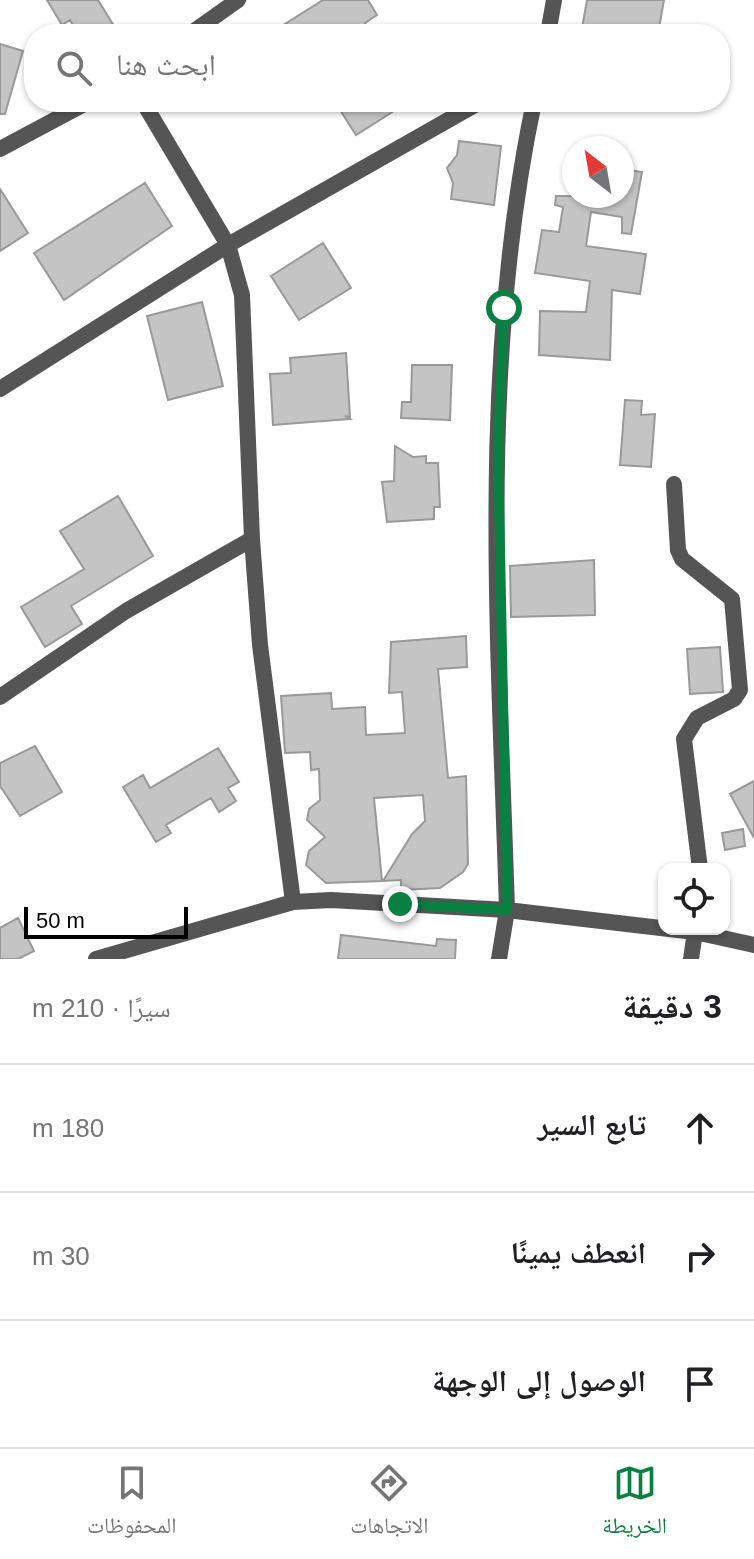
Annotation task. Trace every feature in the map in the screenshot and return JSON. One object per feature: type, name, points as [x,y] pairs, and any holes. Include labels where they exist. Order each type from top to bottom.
[{"type":"street","points":[[204,24],[238,0]]},
{"type":"street","points":[[550,24],[554,0]]},
{"type":"street","points":[[0,149],[69,112]]},
{"type":"street","points":[[149,112],[228,245],[242,295],[252,539],[260,645],[293,902]]},
{"type":"street","points":[[0,389],[228,245],[462,112]]},
{"type":"street","points":[[499,959],[507,910],[498,444],[504,308],[522,161],[532,112]]},
{"type":"street","points":[[674,484],[678,550],[686,566],[732,599],[738,650],[740,690],[734,699],[697,718],[684,739],[699,863]]},
{"type":"street","points":[[0,697],[126,611],[252,539]]},
{"type":"street","points":[[96,959],[293,902],[331,900],[507,910],[658,927]]},
{"type":"street","points":[[691,959],[700,935]]},
{"type":"street","points":[[713,935],[754,945]]},
{"type":"building","points":[[47,0],[98,0],[113,24],[72,24],[70,20],[61,24]]},
{"type":"building","points":[[323,0],[368,0],[377,15],[366,24],[285,24]]},
{"type":"building","points":[[587,0],[664,0],[660,24],[583,24]]},
{"type":"building","points":[[0,44],[23,51],[5,114],[0,114]]},
{"type":"building","points":[[341,112],[392,112],[356,135]]},
{"type":"building","points":[[459,141],[501,146],[494,205],[451,199],[453,183],[447,168],[457,155]]},
{"type":"building","points":[[634,171],[642,172],[631,234],[622,233],[622,217],[591,212],[586,246],[646,254],[640,294],[612,290],[610,360],[539,355],[540,311],[586,312],[590,281],[535,273],[542,230],[559,232],[563,208],[634,208]]},
{"type":"building","points":[[145,183],[172,226],[64,300],[34,253]]},
{"type":"building","points":[[0,189],[28,233],[0,251]]},
{"type":"building","points":[[556,196],[562,196],[562,207],[555,205]]},
{"type":"building","points":[[323,243],[351,288],[299,320],[271,276]]},
{"type":"building","points":[[202,302],[223,386],[168,400],[147,316]]},
{"type":"building","points":[[346,353],[350,417],[345,416],[350,419],[273,425],[270,374],[291,373],[290,358]]},
{"type":"building","points":[[412,365],[452,365],[450,420],[401,418],[402,402],[411,402]]},
{"type":"building","points":[[625,400],[642,401],[641,415],[655,414],[651,467],[620,465]]},
{"type":"building","points":[[395,446],[413,457],[426,456],[426,463],[438,463],[440,507],[434,507],[434,519],[387,522],[382,482],[394,481]]},
{"type":"building","points":[[118,496],[153,556],[71,606],[82,624],[45,647],[21,607],[84,569],[60,531]]},
{"type":"building","points":[[594,560],[595,615],[511,617],[510,566]]},
{"type":"building","points":[[466,636],[467,667],[438,669],[448,778],[466,776],[468,864],[463,872],[440,888],[401,890],[401,880],[383,881],[412,834],[425,821],[423,795],[374,798],[382,881],[326,883],[306,865],[309,851],[325,837],[307,820],[309,809],[320,800],[319,769],[311,770],[310,752],[285,753],[281,696],[331,693],[332,709],[365,707],[366,735],[405,733],[402,692],[389,693],[391,642]]},
{"type":"building","points":[[720,647],[723,692],[690,694],[687,649]]},
{"type":"building","points":[[35,746],[62,792],[20,816],[0,786],[0,763]]},
{"type":"building","points":[[218,748],[239,782],[228,788],[236,801],[219,812],[211,798],[166,825],[171,833],[156,842],[123,787],[143,775],[150,788]]},
{"type":"building","points":[[754,781],[754,838],[730,794]]},
{"type":"building","points":[[743,829],[745,846],[725,850],[722,833]]},
{"type":"building","points":[[18,918],[34,951],[18,959],[0,959],[0,928]]},
{"type":"building","points":[[341,935],[436,946],[437,939],[456,940],[455,959],[338,959]]},
{"type":"route","points":[[400,904],[507,910],[499,638],[498,444],[504,308]]}]
